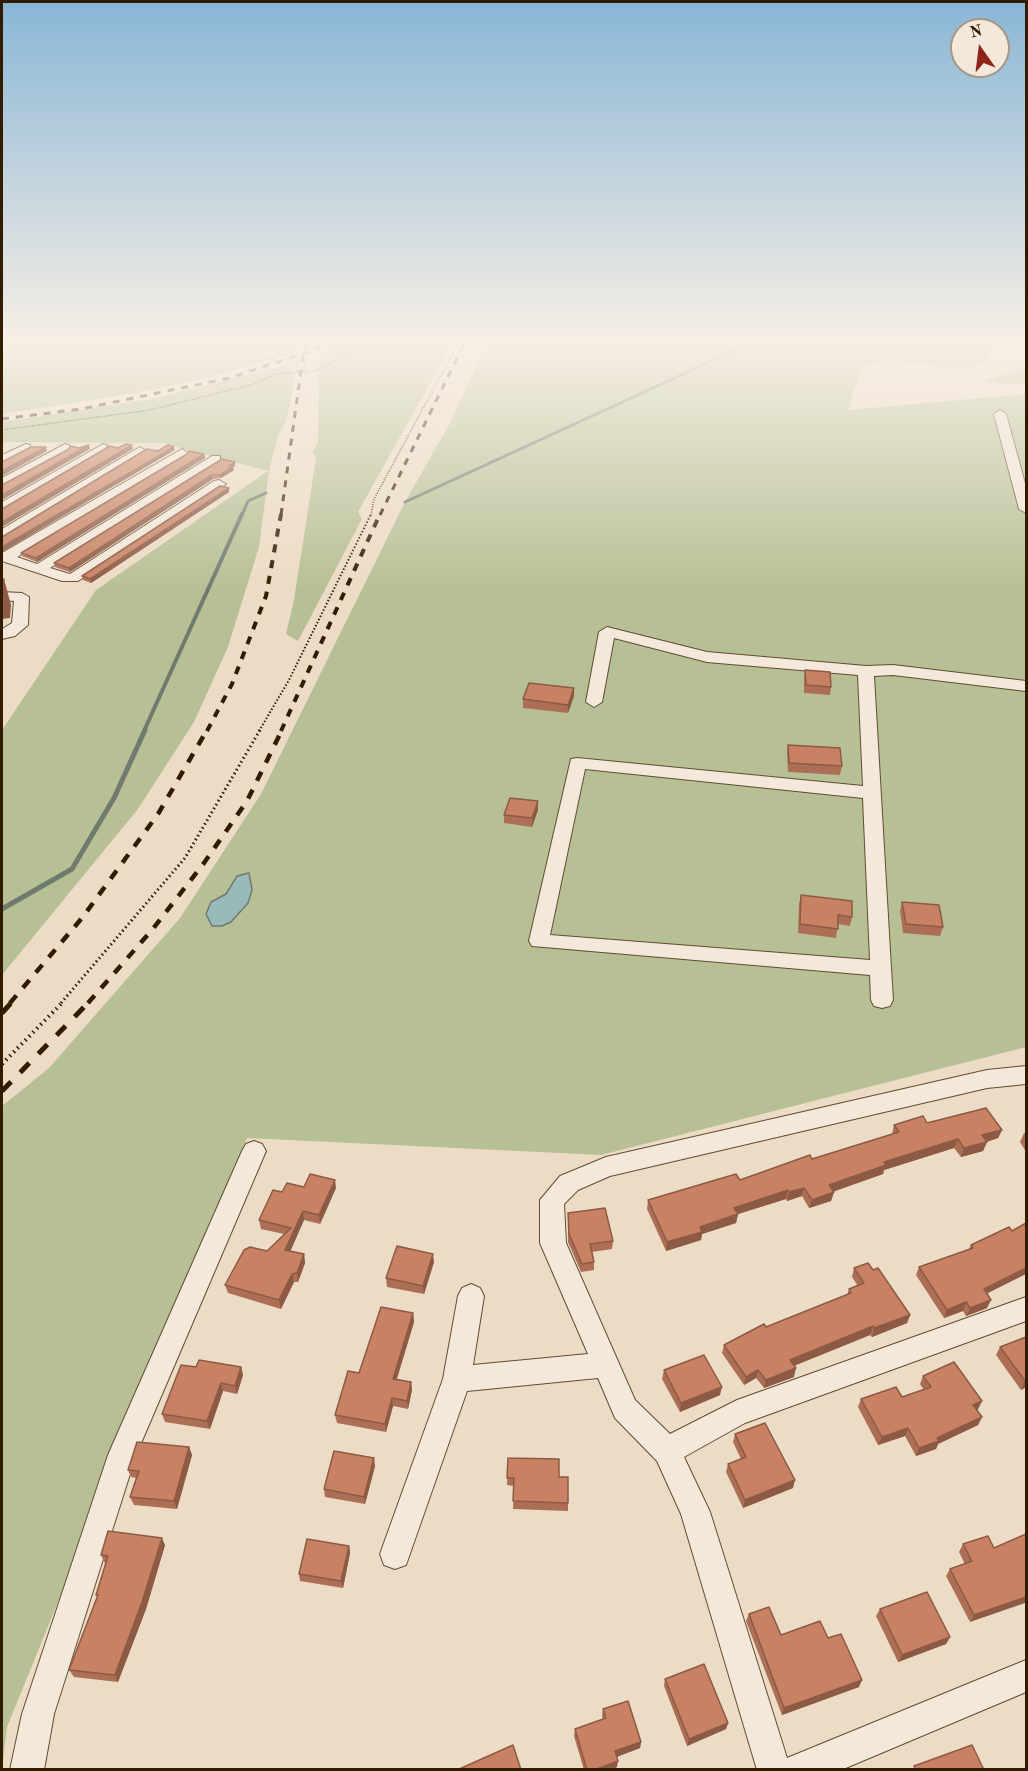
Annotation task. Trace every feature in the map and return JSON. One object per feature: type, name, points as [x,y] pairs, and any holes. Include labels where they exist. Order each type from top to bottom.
[{"type":"street","points":[[1003,425],[1026,509]]},
{"type":"street","points":[[2,460],[26,448]]},
{"type":"street","points":[[2,483],[65,448]]},
{"type":"street","points":[[2,507],[104,448]]},
{"type":"street","points":[[2,535],[140,452]]},
{"type":"street","points":[[4,558],[182,453]]},
{"type":"street","points":[[38,569],[216,459]]},
{"type":"street","points":[[4,558],[73,578],[219,484]]},
{"type":"street","points":[[2,596],[22,597],[20,625],[10,633],[2,634]]},
{"type":"street","points":[[594,702],[607,632],[707,657],[866,671],[893,670],[1026,686]]},
{"type":"street","points":[[866,671],[882,1000]]},
{"type":"street","points":[[872,793],[577,763],[539,941],[881,968]]},
{"type":"street","points":[[774,1770],[695,1512],[667,1451],[625,1409],[553,1243],[552,1200],[568,1183],[606,1167],[987,1079],[1026,1075]]},
{"type":"street","points":[[27,1770],[38,1713],[122,1455],[254,1151]]},
{"type":"street","points":[[395,1554],[457,1380],[471,1296]]},
{"type":"street","points":[[667,1451],[737,1413],[1026,1309]]},
{"type":"street","points":[[457,1380],[606,1365]]},
{"type":"street","points":[[799,1770],[1026,1676]]},
{"type":"path","points":[[2,430],[42,425]]},
{"type":"path","points":[[2,1064],[83,981],[185,858],[289,680],[370,519],[374,499],[414,425]]},
{"type":"green space","points":[[2,425],[284,425],[278,436],[269,471],[259,547],[228,647],[194,722],[138,809],[2,975],[2,730],[96,590],[268,471],[162,443],[2,442]]},
{"type":"green space","points":[[318,425],[407,425],[358,512],[362,519],[298,641],[286,634],[294,600],[316,458],[313,452],[318,442]]},
{"type":"green space","points":[[449,425],[1026,425],[1026,1047],[601,1155],[247,1138],[7,1727],[2,1770],[2,1106],[49,1068],[180,918],[261,794],[405,502]]},
{"type":"water","points":[[249,873],[252,890],[248,903],[231,922],[222,926],[212,926],[206,914],[211,902],[226,894],[237,876]]},
{"type":"building","points":[[126,444],[132,445],[2,522],[2,509],[110,446],[118,448]]},
{"type":"building","points":[[89,445],[2,495],[2,485],[69,449],[70,446],[79,448]]},
{"type":"building","points":[[168,445],[174,447],[2,547],[2,537],[147,449],[158,451]]},
{"type":"building","points":[[31,447],[46,447],[2,471],[2,462]]},
{"type":"building","points":[[189,451],[204,454],[36,558],[21,553],[187,454]]},
{"type":"building","points":[[222,459],[235,462],[220,475],[212,475],[69,568],[54,563]]},
{"type":"building","points":[[220,486],[229,488],[90,579],[82,576]]},
{"type":"building","points":[[805,670],[830,672],[831,687],[806,685]]},
{"type":"building","points":[[529,683],[574,688],[568,705],[523,699]]},
{"type":"building","points":[[788,745],[840,748],[842,766],[789,763]]},
{"type":"building","points":[[510,798],[538,801],[532,818],[504,815]]},
{"type":"building","points":[[801,895],[852,901],[852,917],[838,915],[838,929],[800,924]]},
{"type":"building","points":[[902,902],[939,905],[943,927],[906,924]]},
{"type":"building","points":[[986,1108],[1002,1130],[982,1135],[987,1142],[964,1148],[958,1139],[884,1162],[886,1165],[829,1185],[834,1192],[812,1200],[804,1188],[789,1192],[788,1190],[734,1208],[738,1214],[700,1227],[702,1232],[667,1242],[648,1200],[736,1174],[740,1180],[810,1155],[812,1159],[899,1132],[894,1125],[923,1116],[927,1123]]},
{"type":"building","points":[[310,1174],[335,1180],[319,1215],[303,1211],[285,1250],[304,1254],[297,1273],[292,1274],[279,1300],[225,1285],[244,1250],[250,1247],[267,1251],[291,1228],[259,1220],[273,1190],[282,1192],[287,1183],[304,1187]]},
{"type":"building","points":[[605,1208],[613,1241],[590,1244],[594,1262],[582,1264],[569,1234],[568,1213]]},
{"type":"building","points":[[1026,1223],[1026,1268],[984,1289],[991,1300],[970,1308],[966,1302],[947,1310],[919,1267],[973,1248],[971,1245],[1009,1227],[1012,1231]]},
{"type":"building","points":[[397,1246],[433,1254],[423,1286],[386,1278]]},
{"type":"building","points":[[868,1263],[873,1270],[878,1268],[910,1315],[874,1328],[873,1326],[790,1360],[796,1368],[766,1380],[758,1370],[746,1377],[724,1345],[764,1324],[766,1327],[851,1293],[849,1289],[864,1283],[854,1268]]},
{"type":"building","points":[[381,1307],[413,1313],[393,1379],[411,1382],[407,1401],[392,1398],[385,1424],[335,1415],[348,1371],[359,1373]]},
{"type":"building","points":[[1026,1337],[1026,1381],[1025,1381],[1000,1347]]},
{"type":"building","points":[[704,1355],[722,1387],[681,1403],[664,1370]]},
{"type":"building","points":[[199,1360],[241,1367],[235,1386],[221,1383],[207,1421],[162,1414],[181,1365],[196,1367]]},
{"type":"building","points":[[954,1362],[982,1401],[973,1405],[982,1417],[937,1438],[939,1441],[919,1448],[908,1428],[882,1437],[861,1399],[896,1387],[902,1397],[931,1387],[923,1376]]},
{"type":"building","points":[[765,1423],[795,1480],[745,1500],[728,1464],[746,1457],[735,1434]]},
{"type":"building","points":[[137,1442],[189,1447],[174,1501],[130,1497],[139,1471],[128,1470]]},
{"type":"building","points":[[334,1451],[374,1458],[364,1497],[324,1489]]},
{"type":"building","points":[[508,1458],[559,1459],[559,1477],[568,1477],[568,1503],[513,1501],[514,1478],[507,1478]]},
{"type":"building","points":[[108,1531],[162,1538],[142,1602],[115,1675],[69,1670],[98,1595],[96,1595],[108,1556],[101,1555]]},
{"type":"building","points":[[1026,1534],[1026,1597],[974,1615],[950,1569],[972,1561],[963,1544],[988,1536],[994,1548]]},
{"type":"building","points":[[307,1539],[349,1546],[341,1581],[299,1574]]},
{"type":"building","points":[[927,1592],[950,1637],[902,1655],[880,1609]]},
{"type":"building","points":[[769,1607],[781,1635],[820,1621],[828,1638],[841,1634],[862,1680],[784,1708],[749,1614]]},
{"type":"building","points":[[704,1664],[728,1723],[689,1739],[665,1679]]},
{"type":"building","points":[[628,1701],[641,1742],[615,1751],[618,1761],[594,1770],[587,1770],[575,1729],[606,1718],[603,1709]]},
{"type":"building","points":[[513,1745],[521,1770],[457,1770]]},
{"type":"building","points":[[972,1745],[984,1770],[916,1770],[914,1766]]},
{"type":"waterway","points":[[405,502],[573,425]]},
{"type":"waterway","points":[[242,515],[248,501],[266,493]]},
{"type":"waterway","points":[[144,731],[242,514]]},
{"type":"waterway","points":[[2,909],[72,869],[114,798],[145,730]]},
{"type":"railway","points":[[281,515],[294,425]]},
{"type":"railway","points":[[380,515],[424,425]]},
{"type":"railway","points":[[207,731],[232,684],[266,596],[281,514]]},
{"type":"railway","points":[[281,731],[380,514]]},
{"type":"railway","points":[[10,1003],[82,918],[158,814],[207,730]]},
{"type":"railway","points":[[88,1003],[152,930],[204,863],[247,801],[282,730]]},
{"type":"railway","points":[[2,1013],[12,1002]]},
{"type":"railway","points":[[2,1091],[89,1002]]}]
